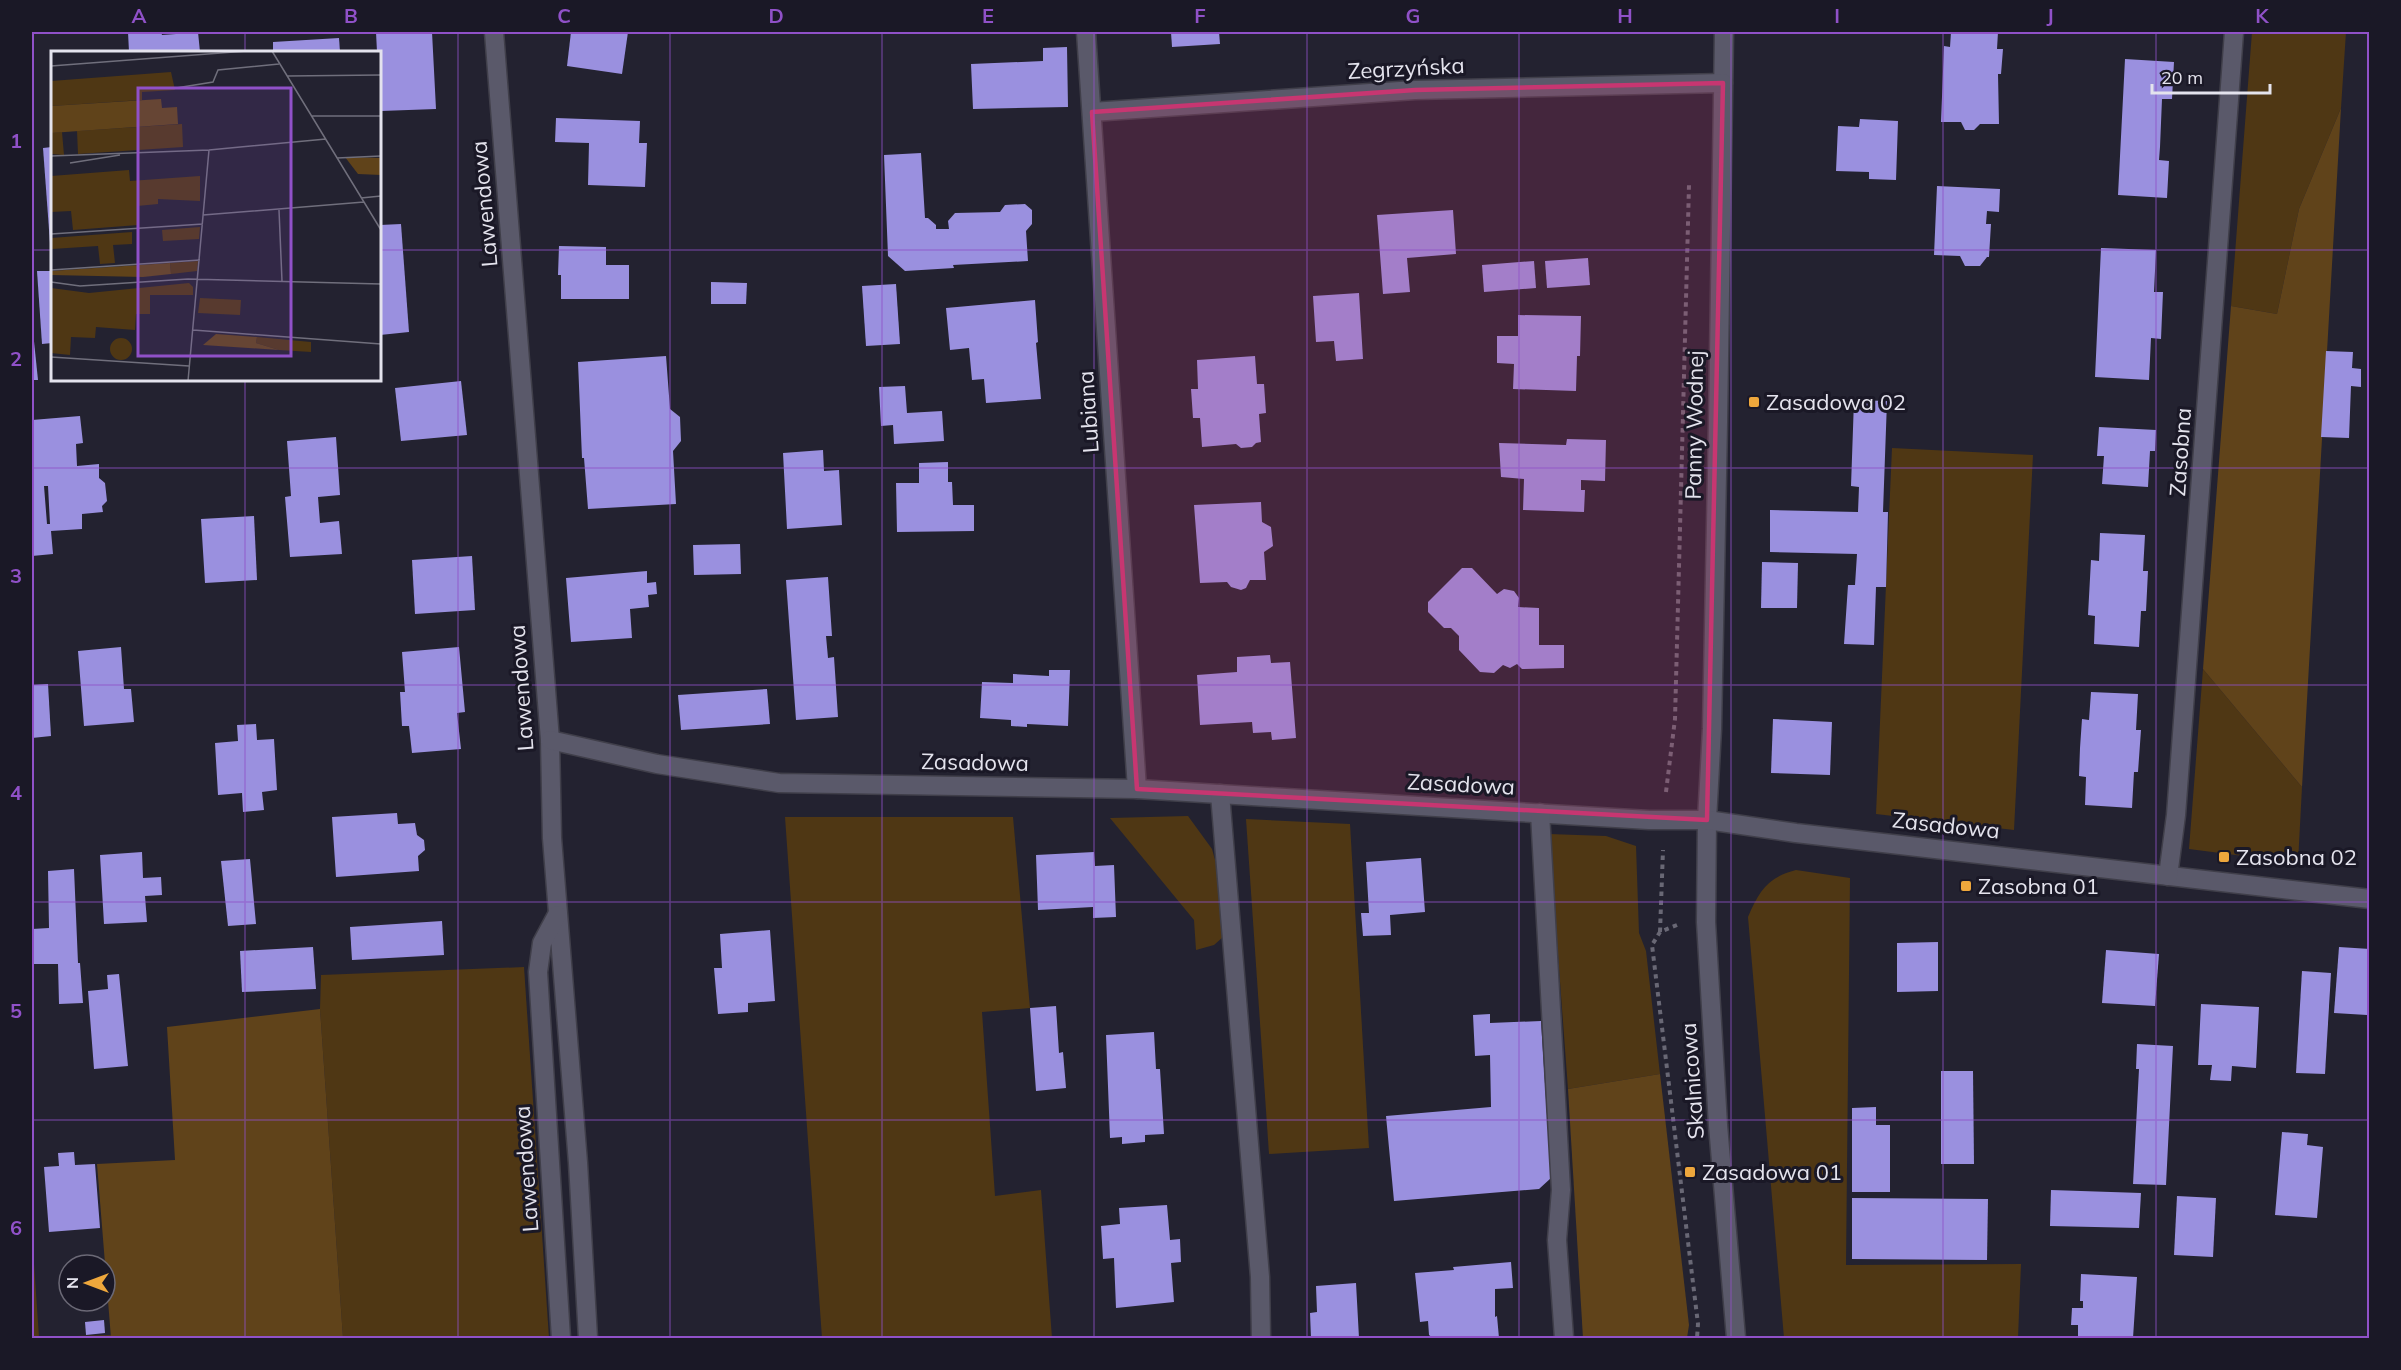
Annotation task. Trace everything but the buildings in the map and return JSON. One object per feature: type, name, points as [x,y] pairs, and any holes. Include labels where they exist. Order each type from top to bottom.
[{"type":"street","name":"Lawendowa","points":[[494,32],[550,740],[552,838],[557,915],[542,943],[538,972],[561,1338]]},
{"type":"street","name":"Lubiana","points":[[1086,32],[1137,789]]},
{"type":"street","name":"Panny Wodnej","points":[[1707,820],[1712,729],[1724,32]]},
{"type":"street","name":"Zasobna","points":[[2168,876],[2176,815],[2234,32]]},
{"type":"street","name":"Zegrzyńska","points":[[1092,112],[1415,90],[1723,83]]},
{"type":"street","name":"Zasadowa","points":[[550,740],[657,764],[779,783],[1137,789],[1649,820],[1707,820],[1796,834],[2370,899]]},
{"type":"street","points":[[1220,794],[1260,1277],[1261,1338]]},
{"type":"street","points":[[1540,813],[1561,1190],[1557,1240],[1564,1338]]},
{"type":"street","name":"Skalnicowa","points":[[1707,820],[1706,922],[1718,1125],[1736,1338]]},
{"type":"street","points":[[557,915],[578,1163],[588,1338]]},
{"type":"path","points":[[1666,795],[1676,719],[1689,183]]},
{"type":"path","points":[[1664,838],[1660,932],[1652,945],[1698,1324],[1697,1338]]},
{"type":"path","points":[[1660,932],[1677,925]]},
{"type":"highlighted area","points":[[1723,83],[1707,820],[1137,789],[1092,112],[1415,90]]},
{"type":"shaded area","points":[[2252,32],[2346,32],[2341,108],[2299,209],[2277,314],[2231,306]]},
{"type":"shaded area","points":[[2341,108],[2302,787],[2203,669],[2231,306],[2277,314],[2299,209]]},
{"type":"shaded area","points":[[1892,448],[2033,455],[2014,830],[1876,814]]},
{"type":"shaded area","points":[[2203,669],[2302,787],[2298,863],[2189,849]]},
{"type":"shaded area","points":[[1188,816],[1212,849],[1220,878],[1223,937],[1214,945],[1196,950],[1194,920],[1110,818]]},
{"type":"shaded area","points":[[785,817],[1013,817],[1030,1008],[982,1012],[995,1196],[1041,1190],[1052,1338],[822,1338]]},
{"type":"shaded area","points":[[1246,819],[1350,824],[1369,1148],[1269,1154]]},
{"type":"shaded area","points":[[1549,834],[1606,836],[1636,846],[1639,933],[1646,951],[1660,1074],[1568,1089]]},
{"type":"shaded area","points":[[1796,870],[1850,878],[1846,1265],[2021,1264],[2018,1338],[1784,1338],[1748,917],[1756,900],[1771,881]]},
{"type":"shaded area","points":[[524,967],[549,1338],[343,1338],[320,1009],[321,975]]},
{"type":"shaded area","points":[[320,1009],[343,1338],[111,1338],[109,1313],[117,1313],[117,1253],[104,1253],[97,1164],[175,1160],[167,1027]]},
{"type":"shaded area","points":[[1660,1074],[1689,1325],[1687,1338],[1583,1338],[1568,1089]]},
{"type":"shaded area","points":[[32,1234],[39,1337],[111,1335],[111,1338],[32,1338]]},
{"type":"place","name":"Zasadowa 02","points":[[1754,402]]},
{"type":"place","name":"Zasobna 02","points":[[2224,857]]},
{"type":"place","name":"Zasobna 01","points":[[1966,886]]},
{"type":"place","name":"Zasadowa 01","points":[[1690,1172]]}]
